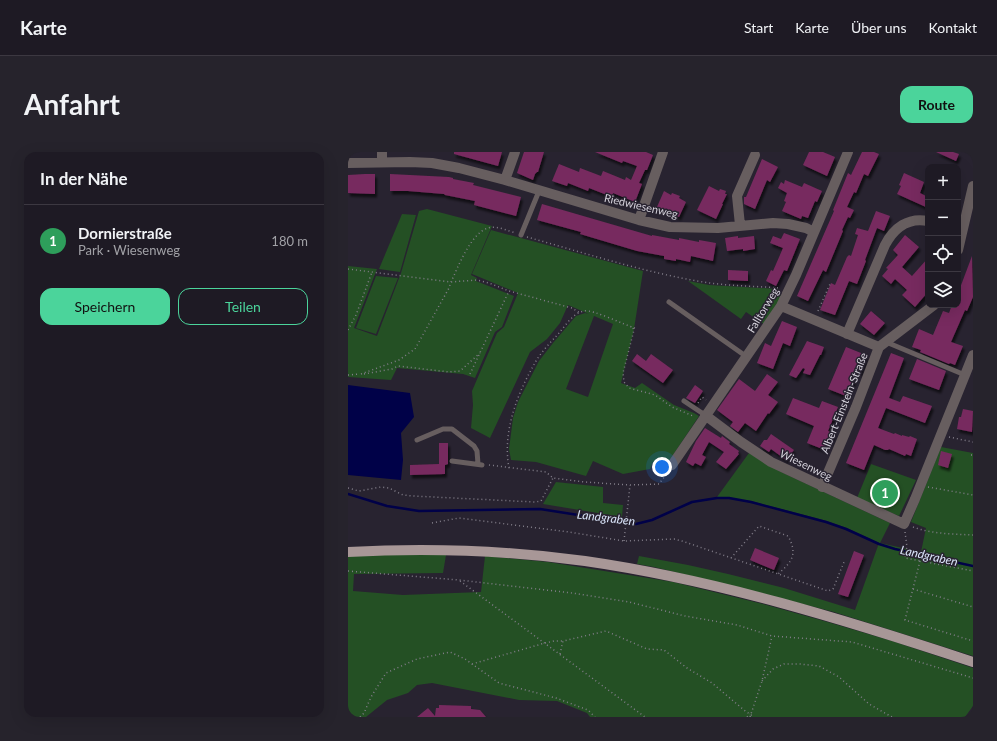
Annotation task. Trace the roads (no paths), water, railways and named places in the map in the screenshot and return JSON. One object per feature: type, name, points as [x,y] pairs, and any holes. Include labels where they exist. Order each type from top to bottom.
[{"type":"main road","points":[[348,552],[399,549],[457,550],[530,555],[584,561],[643,571],[778,602],[973,662]]},
{"type":"street","points":[[505,180],[515,152]]},
{"type":"street","points":[[639,220],[663,152]]},
{"type":"street","name":"Falltorweg","points":[[672,465],[781,306],[848,152]]},
{"type":"street","points":[[740,226],[737,196],[755,155]]},
{"type":"street","name":"Riedwiesenweg","points":[[348,163],[382,157],[410,162],[432,163],[458,168],[505,180],[639,220],[670,227],[718,228],[766,223],[788,224],[806,228],[814,232]]},
{"type":"street","points":[[961,224],[973,186]]},
{"type":"street","points":[[847,334],[885,245],[892,233],[902,225],[910,222],[918,220],[925,221]]},
{"type":"street","points":[[781,306],[847,334],[882,345],[930,308]]},
{"type":"street","name":"Albert-Einstein-Straße","points":[[822,487],[882,345]]},
{"type":"street","points":[[969,375],[973,356]]},
{"type":"street","name":"Wiesenweg","points":[[704,417],[771,462],[904,524],[941,435],[969,375]]},
{"type":"lane","points":[[521,235],[539,191]]},
{"type":"lane","points":[[669,302],[747,357]]},
{"type":"lane","points":[[882,345],[969,375]]},
{"type":"lane","points":[[684,401],[704,417]]},
{"type":"lane","points":[[417,440],[443,429],[452,429],[474,446],[477,451],[480,464],[452,461]]},
{"type":"waterway","name":"Landgraben","points":[[348,494],[387,506],[419,511],[540,509],[636,524],[652,520],[692,502],[717,498],[729,498],[751,502],[826,522],[895,549],[973,566]]},
{"type":"place","name":"Dornierstraße","points":[[885,493]]}]
